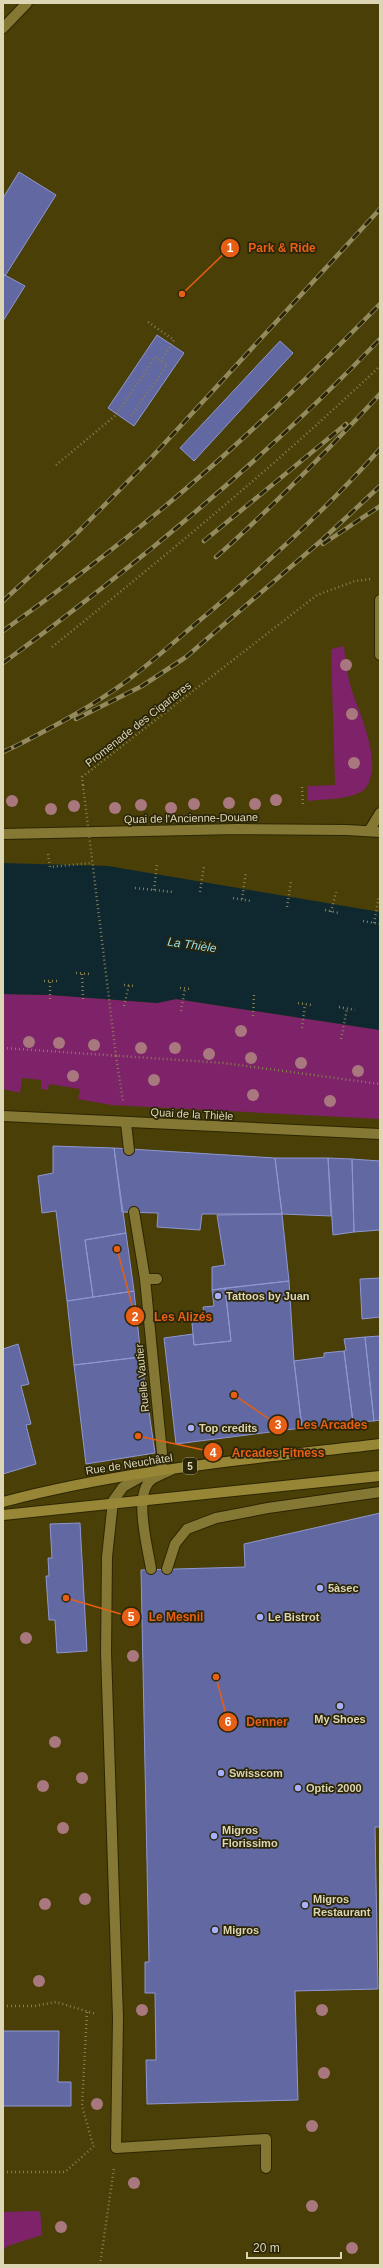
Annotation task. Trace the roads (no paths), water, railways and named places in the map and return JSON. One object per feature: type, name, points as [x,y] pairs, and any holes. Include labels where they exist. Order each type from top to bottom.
[{"type":"main road","name":"Rue de Neuchâtel","points":[[3,1502],[103,1479],[174,1468],[380,1444]]},
{"type":"main road","points":[[3,1515],[111,1506],[380,1476]]},
{"type":"street","points":[[3,28],[28,3]]},
{"type":"street","points":[[380,600],[380,655]]},
{"type":"street","points":[[369,831],[380,813]]},
{"type":"street","name":"Quai de l'Ancienne-Douane","points":[[3,834],[237,829],[380,832]]},
{"type":"street","name":"Quai de la Thièle","points":[[3,1116],[380,1134]]},
{"type":"street","points":[[126,1123],[129,1150]]},
{"type":"street","name":"Ruelle Vautier","points":[[134,1212],[145,1279],[162,1453],[158,1471]]},
{"type":"street","points":[[145,1279],[157,1279]]},
{"type":"street","points":[[151,1569],[142,1502],[144,1491],[151,1481],[174,1468]]},
{"type":"street","points":[[158,1471],[134,1480],[123,1487],[111,1506],[107,1564],[106,1652],[118,2018],[116,2148],[266,2139],[266,2168]]},
{"type":"street","points":[[167,1569],[174,1544],[188,1529],[216,1518],[268,1508],[380,1492]]},
{"type":"water","name":"La Thièle","points":[[3,863],[108,866],[380,912],[380,1030],[176,999],[157,1003],[51,995],[3,994]]},
{"type":"railway","points":[[3,601],[75,535],[151,458],[380,209]]},
{"type":"railway","points":[[3,631],[101,558],[195,481],[287,397],[380,304]]},
{"type":"railway","points":[[3,663],[102,588],[199,509],[291,426],[380,339]]},
{"type":"railway","points":[[216,557],[300,478],[380,394]]},
{"type":"railway","points":[[204,541],[346,424]]},
{"type":"railway","points":[[14,747],[101,699],[149,663],[234,591],[277,552],[320,512],[380,449]]},
{"type":"railway","points":[[76,719],[142,686],[186,657],[322,540],[380,486]]},
{"type":"railway","points":[[323,544],[380,506]]},
{"type":"railway","points":[[3,752],[18,745]]},
{"type":"place","name":"Park & Ride","points":[[182,294]]},
{"type":"place","name":"Les Alizés","points":[[117,1249]]},
{"type":"place","name":"Tattoos by Juan","points":[[218,1296]]},
{"type":"place","name":"Les Arcades","points":[[234,1395]]},
{"type":"place","name":"Top credits","points":[[191,1428]]},
{"type":"place","name":"Arcades Fitness","points":[[138,1436]]},
{"type":"place","name":"5àsec","points":[[320,1588]]},
{"type":"place","name":"Le Mesnil","points":[[66,1598]]},
{"type":"place","name":"Le Bistrot","points":[[260,1617]]},
{"type":"place","name":"Denner","points":[[216,1677]]},
{"type":"place","name":"My Shoes","points":[[340,1706]]},
{"type":"place","name":"Swisscom","points":[[221,1773]]},
{"type":"place","name":"Optic 2000","points":[[298,1788]]},
{"type":"place","name":"Migros Florissimo","points":[[214,1836]]},
{"type":"place","name":"Migros Restaurant","points":[[305,1905]]},
{"type":"place","name":"Migros","points":[[215,1930]]}]
